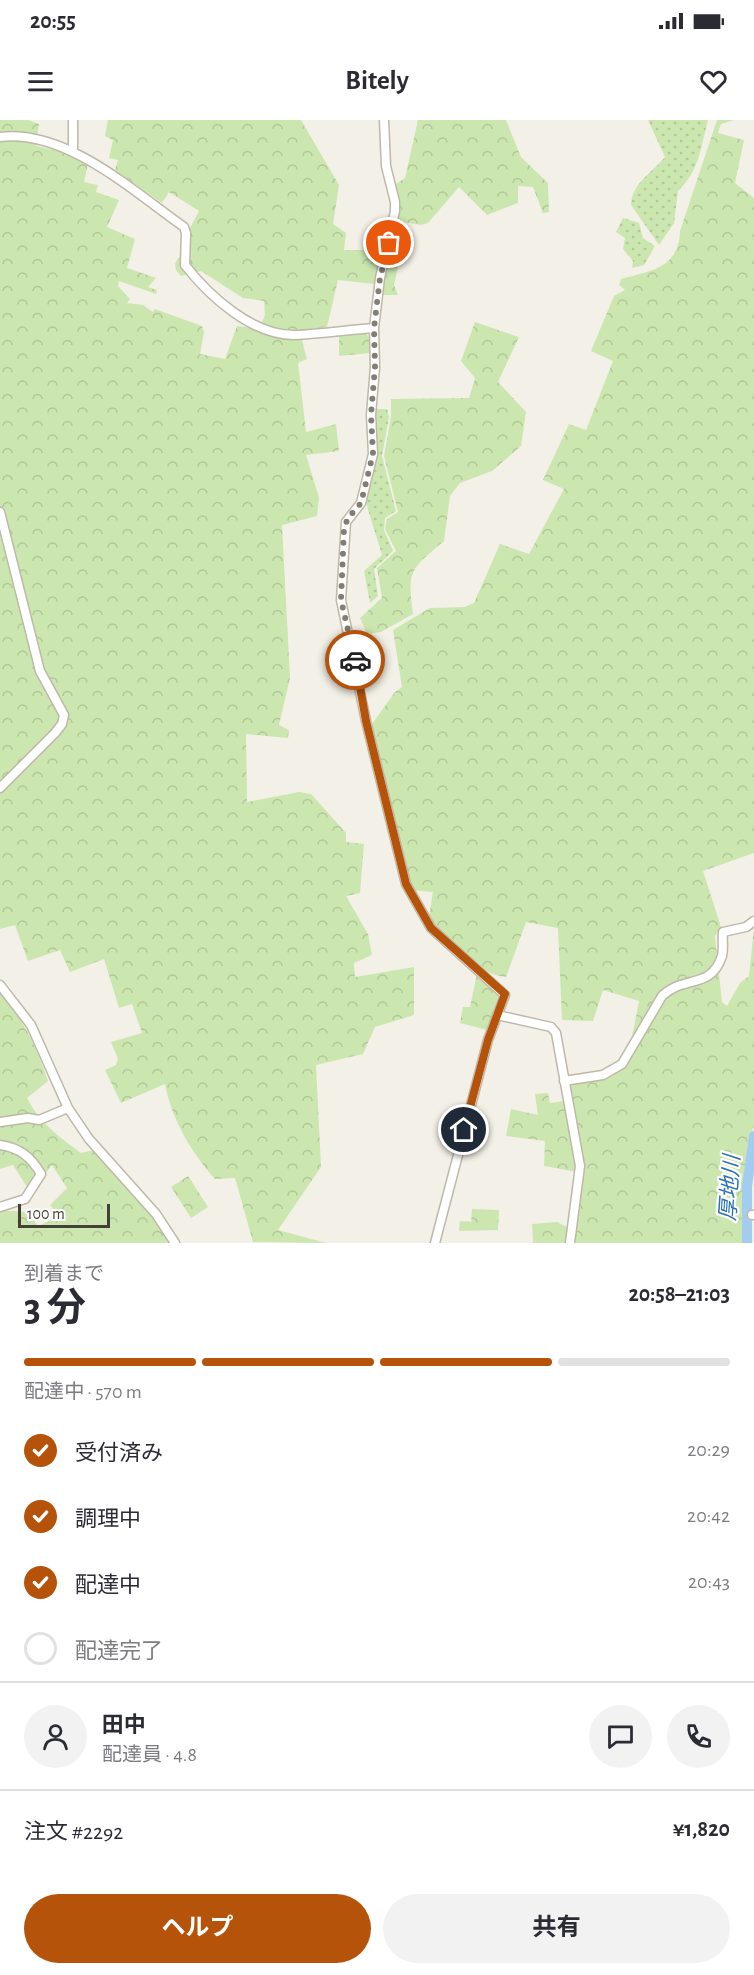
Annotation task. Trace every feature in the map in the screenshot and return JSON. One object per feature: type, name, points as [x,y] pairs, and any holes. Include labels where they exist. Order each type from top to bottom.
[{"type":"street","points":[[72,150],[73,120]]},
{"type":"street","points":[[384,120],[386,166],[395,202],[380,278],[374,328],[375,367],[371,415],[373,454],[361,503],[346,522],[341,600],[366,721],[406,884],[431,928],[505,994],[488,1040],[435,1243]]},
{"type":"street","points":[[0,137],[40,141],[72,150],[184,226],[186,232],[185,265],[219,303],[254,324],[268,330],[294,335],[374,328]]},
{"type":"street","points":[[0,512],[40,671],[64,715],[62,724],[55,733],[0,788]]},
{"type":"street","points":[[564,1081],[603,1075],[622,1064],[662,996],[671,987],[698,981],[714,974],[721,958],[723,932],[746,927],[754,921]]},
{"type":"street","points":[[0,985],[31,1025],[68,1108],[89,1139],[156,1214],[175,1243]]},
{"type":"street","points":[[497,1015],[555,1029],[580,1166],[570,1243]]},
{"type":"street","points":[[0,1122],[28,1118],[39,1120],[68,1108]]},
{"type":"street","points":[[0,1145],[12,1147],[28,1155],[41,1174],[25,1199],[0,1207]]},
{"type":"green space","points":[[0,120],[28,120],[39,124],[36,146],[64,152],[88,164],[84,182],[98,185],[96,192],[119,200],[107,227],[135,239],[127,268],[156,278],[148,287],[157,290],[156,294],[119,281],[118,286],[130,299],[127,303],[143,305],[153,312],[155,309],[202,326],[204,332],[200,354],[225,359],[237,326],[259,329],[265,315],[264,301],[243,298],[201,271],[181,276],[175,264],[178,258],[190,251],[190,228],[199,211],[169,192],[162,203],[115,170],[118,160],[109,158],[113,140],[105,136],[108,120],[301,120],[339,185],[333,224],[346,233],[344,250],[382,250],[374,284],[338,280],[327,327],[299,330],[307,359],[298,363],[306,432],[336,424],[339,451],[306,455],[319,498],[317,516],[282,525],[290,678],[279,725],[289,730],[288,738],[246,734],[247,802],[299,792],[311,794],[346,833],[346,842],[364,844],[360,893],[346,896],[368,934],[372,955],[354,963],[355,977],[414,967],[414,1015],[375,1027],[363,1054],[316,1065],[321,1167],[278,1230],[326,1243],[253,1242],[235,1178],[215,1179],[198,1158],[172,1110],[165,1084],[121,1103],[105,1070],[116,1065],[118,1059],[111,1042],[142,1033],[132,1004],[119,1008],[104,959],[70,972],[60,950],[28,961],[15,925],[0,929]]},
{"type":"green space","points":[[418,120],[506,120],[521,157],[548,183],[549,212],[543,213],[533,187],[518,186],[518,203],[487,215],[459,187],[428,223],[421,225],[396,221],[394,185],[405,178]]},
{"type":"green space","points":[[648,120],[708,120],[695,167],[691,176],[678,191],[674,223],[659,245],[631,205],[639,185],[665,157]]},
{"type":"green space","points":[[717,120],[734,120],[721,124],[718,133],[744,140],[735,183],[754,198],[754,853],[703,871],[721,927],[715,936],[722,1002],[727,1006],[740,983],[749,976],[754,928],[754,1123],[747,1157],[743,1243],[574,1243],[584,1171],[568,1086],[609,1078],[626,1067],[639,1001],[603,990],[593,1021],[562,1020],[558,928],[526,922],[506,977],[484,970],[454,945],[429,917],[433,892],[412,890],[372,724],[395,692],[402,687],[393,630],[430,608],[465,607],[474,603],[500,544],[529,554],[564,489],[543,480],[569,424],[586,430],[613,361],[591,351],[614,296],[625,290],[619,285],[621,279],[653,270],[669,260],[675,253],[680,231]]},
{"type":"green space","points":[[623,218],[639,223],[643,238],[655,246],[644,265],[632,268],[633,261],[623,249],[625,238],[616,232]]},
{"type":"green space","points":[[399,234],[414,235],[411,246],[403,245],[394,285],[398,295],[381,295],[392,240]]},
{"type":"green space","points":[[475,322],[519,337],[498,382],[526,412],[521,446],[492,471],[460,483],[450,496],[444,541],[424,558],[411,579],[413,614],[381,632],[367,634],[360,618],[382,598],[377,568],[396,551],[385,529],[387,519],[398,512],[384,456],[391,417],[391,399],[469,398],[475,378],[461,361]]},
{"type":"green space","points":[[366,333],[369,338],[370,353],[339,356],[339,334]]},
{"type":"green space","points":[[376,409],[387,409],[389,417],[382,456],[396,511],[385,518],[384,530],[393,551],[374,569],[378,596],[370,603],[364,571],[382,555],[366,503],[376,461]]},
{"type":"green space","points":[[477,974],[499,994],[487,1030],[460,1023],[463,1007],[470,1007]]},
{"type":"green space","points":[[0,992],[28,1034],[48,1081],[27,1098],[32,1107],[50,1128],[81,1153],[94,1150],[155,1217],[172,1243],[0,1243],[0,1210],[27,1212],[38,1226],[60,1216],[50,1205],[67,1188],[52,1165],[36,1186],[27,1187],[13,1165],[0,1169]]},
{"type":"green space","points":[[548,1093],[550,1103],[564,1101],[577,1172],[544,1166],[545,1141],[506,1136],[511,1109],[538,1115],[535,1094]]},
{"type":"green space","points":[[188,1176],[208,1207],[191,1218],[171,1187]]},
{"type":"green space","points":[[472,1209],[499,1210],[498,1230],[459,1231],[460,1221],[471,1222]]},
{"type":"green space","points":[[557,1222],[569,1228],[567,1243],[533,1243],[532,1224]]},
{"type":"waterway","name":"厚地川","points":[[747,1243],[747,1187],[754,1136]]},
{"type":"way so far","points":[[355,660],[341,600],[344,528],[348,518],[361,503],[373,454],[371,415],[375,367],[374,328],[380,278],[389,243]]},
{"type":"route","points":[[355,660],[366,721],[387,799],[400,867],[416,907],[437,935],[505,994],[488,1040],[464,1130]]}]
